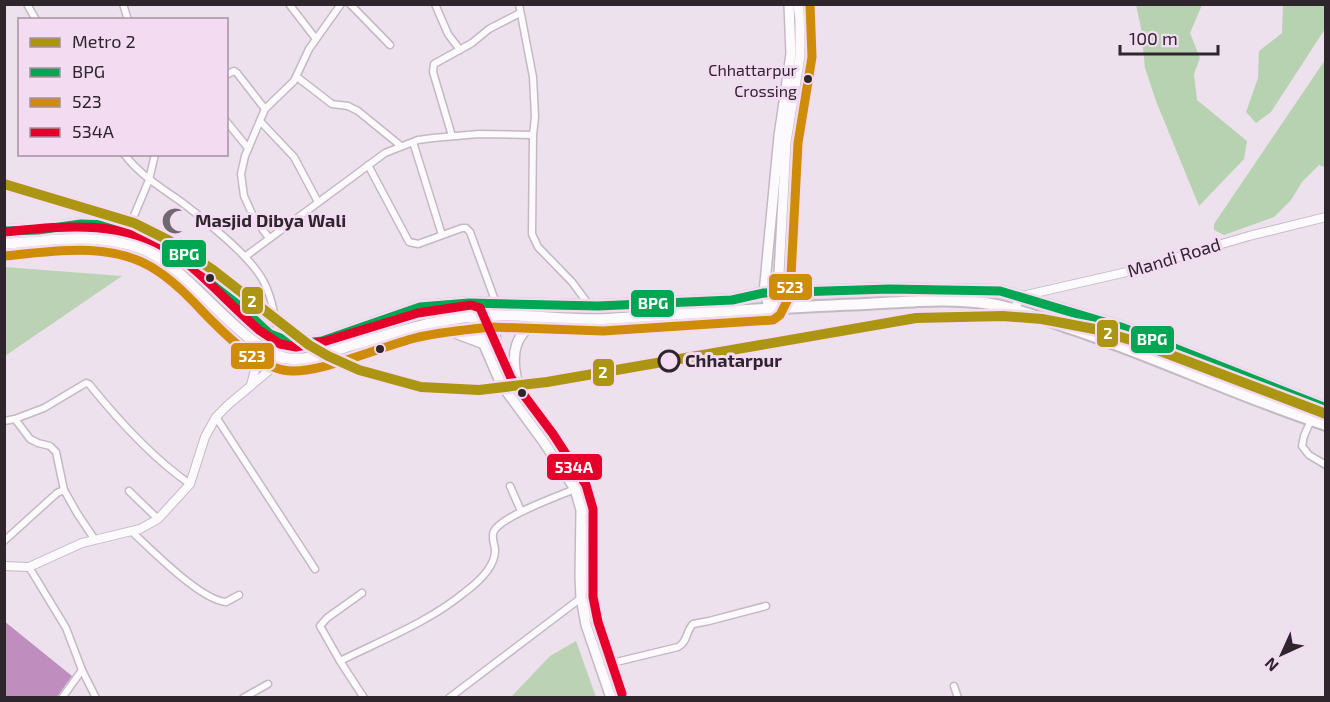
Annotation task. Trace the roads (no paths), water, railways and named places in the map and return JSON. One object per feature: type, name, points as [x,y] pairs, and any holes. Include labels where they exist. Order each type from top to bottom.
[{"type":"highway","points":[[4,231],[38,230],[81,224],[110,225],[153,236],[182,252],[263,328],[278,338],[296,344],[314,343],[420,307],[469,303],[589,305],[732,300],[764,293],[890,289],[1000,291],[1121,327],[1326,408]]},
{"type":"highway","points":[[4,244],[93,240],[141,249],[162,260],[182,275],[261,348],[284,358],[307,358],[427,323],[472,316],[602,319],[770,308],[943,301],[970,302],[993,304],[1096,336],[1310,422],[1326,425]]},
{"type":"main road","points":[[770,308],[764,293],[779,136],[791,54],[789,4]]},
{"type":"main road","points":[[770,308],[778,293],[786,142],[800,56],[798,4]]},
{"type":"main road","points":[[469,303],[472,316],[501,384],[575,489],[581,510],[580,577],[586,626],[610,698]]},
{"type":"main road","points":[[492,303],[490,315],[497,346],[512,382],[578,476],[586,495],[590,515],[588,580],[591,609],[621,698]]},
{"type":"main road","points":[[520,392],[514,369],[515,349],[523,332],[545,318]]},
{"type":"main road","points":[[427,323],[484,344]]},
{"type":"street","points":[[27,4],[35,18]]},
{"type":"street","points":[[289,4],[316,39]]},
{"type":"street","points":[[269,238],[254,218],[244,196],[241,174],[248,148],[265,109],[297,76],[309,50],[341,4]]},
{"type":"street","points":[[350,4],[390,45]]},
{"type":"street","points":[[435,4],[448,34],[460,50]]},
{"type":"street","points":[[519,4],[533,76],[535,117],[532,234],[538,247],[572,282],[589,305]]},
{"type":"street","points":[[452,136],[432,68],[438,61],[460,50],[489,29],[520,13]]},
{"type":"street","points":[[228,74],[234,71],[237,73],[265,109]]},
{"type":"street","points":[[297,76],[332,104],[348,106],[358,111],[401,146]]},
{"type":"street","points":[[260,121],[294,158],[318,202]]},
{"type":"street","points":[[228,123],[248,148]]},
{"type":"street","points":[[246,256],[368,165],[385,153],[401,146],[412,142],[452,136],[504,133],[533,135]]},
{"type":"street","points":[[412,142],[442,235]]},
{"type":"street","points":[[126,156],[149,180],[197,213],[246,256],[256,269],[273,304],[278,338]]},
{"type":"street","points":[[128,230],[149,180],[155,156]]},
{"type":"street","points":[[368,165],[409,242],[418,244],[462,228],[470,232],[492,303]]},
{"type":"street","name":"Mandi Road","points":[[1022,296],[1153,266],[1238,239],[1326,217]]},
{"type":"street","points":[[1013,310],[1022,296]]},
{"type":"street","points":[[251,387],[261,348]]},
{"type":"street","points":[[4,566],[29,567],[73,547],[140,529],[158,519],[190,484],[205,437],[216,417],[284,358]]},
{"type":"street","points":[[4,421],[44,408],[83,383],[89,384],[119,420],[164,464],[190,484]]},
{"type":"street","points":[[216,417],[315,569]]},
{"type":"street","points":[[15,419],[30,439],[50,446],[56,452],[64,490],[95,540]]},
{"type":"street","points":[[1326,429],[1310,422],[1302,446],[1309,455],[1326,465]]},
{"type":"street","points":[[510,486],[521,511]]},
{"type":"street","points":[[340,661],[423,619],[465,592],[492,563],[495,550],[493,535],[495,529],[521,511],[575,489]]},
{"type":"street","points":[[4,540],[57,493],[64,490]]},
{"type":"street","points":[[129,491],[158,519]]},
{"type":"street","points":[[131,531],[179,574],[210,597],[226,602],[239,595]]},
{"type":"street","points":[[29,567],[62,620],[96,698]]},
{"type":"street","points":[[362,593],[327,618],[320,627],[364,698]]},
{"type":"street","points":[[448,698],[582,598]]},
{"type":"street","points":[[608,664],[678,647],[684,643],[687,631],[693,624],[766,606]]},
{"type":"street","points":[[62,698],[82,670]]},
{"type":"street","points":[[243,698],[268,684]]},
{"type":"street","points":[[954,686],[958,698]]},
{"type":"metro line","name":"2","points":[[4,184],[134,223],[168,240],[213,270],[309,345],[328,356],[359,370],[421,387],[479,390],[547,382],[916,318],[1003,316],[1042,319],[1094,329],[1134,341],[1326,414]]},
{"type":"place","name":"Chhattarpur Crossing","points":[[808,79]]},
{"type":"place","name":"Masjid Dibya Wali","points":[[175,221]]},
{"type":"place","name":"Chhatarpur","points":[[669,361]]}]
